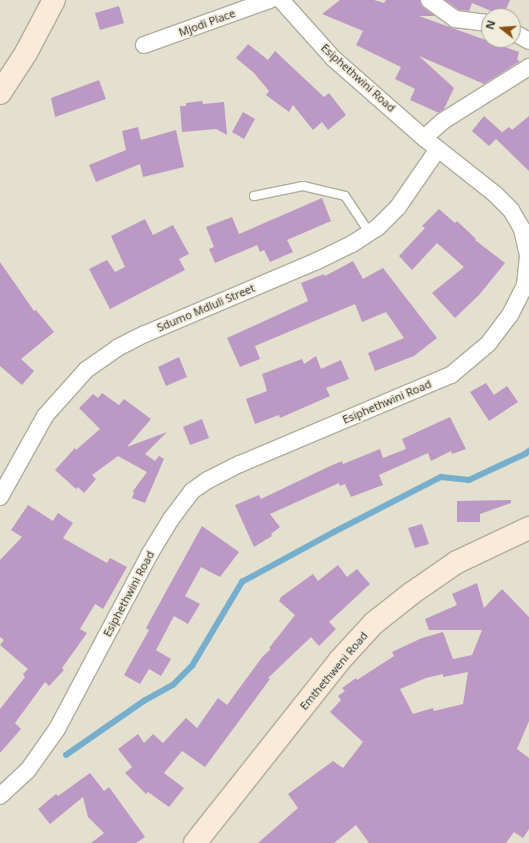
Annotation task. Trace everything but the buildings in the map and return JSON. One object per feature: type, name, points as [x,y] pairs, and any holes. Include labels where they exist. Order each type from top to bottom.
[{"type":"street","points":[[0,93],[26,53],[54,0]]},
{"type":"street","name":"Mjodi Place","points":[[144,46],[270,0]]},
{"type":"street","name":"Esiphethwini Road","points":[[0,796],[28,770],[57,729],[149,555],[171,518],[192,491],[208,480],[240,464],[451,374],[488,344],[510,315],[525,285],[528,255],[522,229],[511,210],[495,194],[424,138],[334,58],[282,0]]},
{"type":"street","points":[[429,0],[455,19],[481,22]]},
{"type":"street","points":[[424,138],[443,121],[529,67]]},
{"type":"street","name":"Sdumo Mdluli Street","points":[[0,497],[46,416],[86,370],[117,348],[145,334],[317,261],[352,244],[369,232],[398,207],[438,149]]},
{"type":"street","name":"Emthethweni Road","points":[[195,843],[339,661],[374,623],[412,593],[457,562],[529,528]]},
{"type":"lane","points":[[254,196],[284,188],[303,186],[344,196],[369,232]]},
{"type":"waterway","points":[[66,755],[144,701],[173,685],[192,666],[242,582],[334,532],[441,477],[469,480],[529,451]]}]
